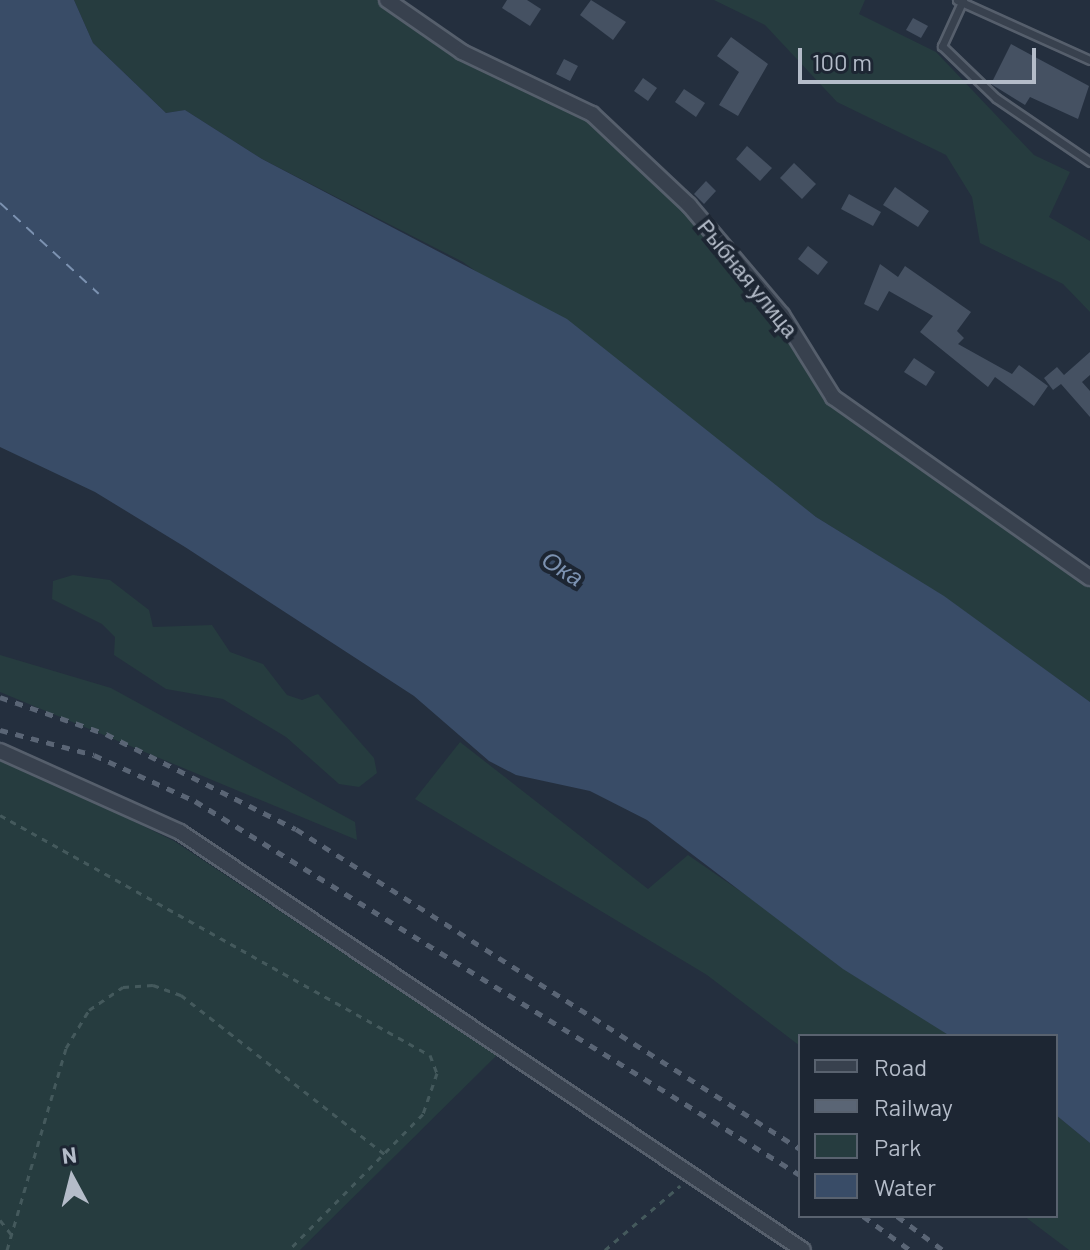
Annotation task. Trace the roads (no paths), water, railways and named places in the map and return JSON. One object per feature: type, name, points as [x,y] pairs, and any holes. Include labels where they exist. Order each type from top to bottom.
[{"type":"street","name":"Рыбная улица","points":[[387,0],[462,52],[592,114],[689,205],[782,315],[833,397],[1090,578]]},
{"type":"street","points":[[0,751],[180,832],[803,1250]]},
{"type":"lane","points":[[1090,60],[961,1],[942,46],[996,98],[1090,162]]},
{"type":"water","name":"Ока","points":[[0,0],[74,0],[93,43],[166,113],[185,110],[262,159],[567,319],[816,517],[944,596],[1090,702],[1090,1143],[1058,1117],[1058,1034],[947,1034],[843,969],[647,820],[590,791],[516,775],[489,761],[414,696],[185,547],[95,492],[0,447]]},
{"type":"railway","points":[[0,697],[106,734],[296,829],[798,1148]]},
{"type":"railway","points":[[0,730],[94,755],[195,801],[798,1174]]},
{"type":"railway","points":[[866,1218],[910,1250]]},
{"type":"railway","points":[[900,1218],[943,1250]]}]
